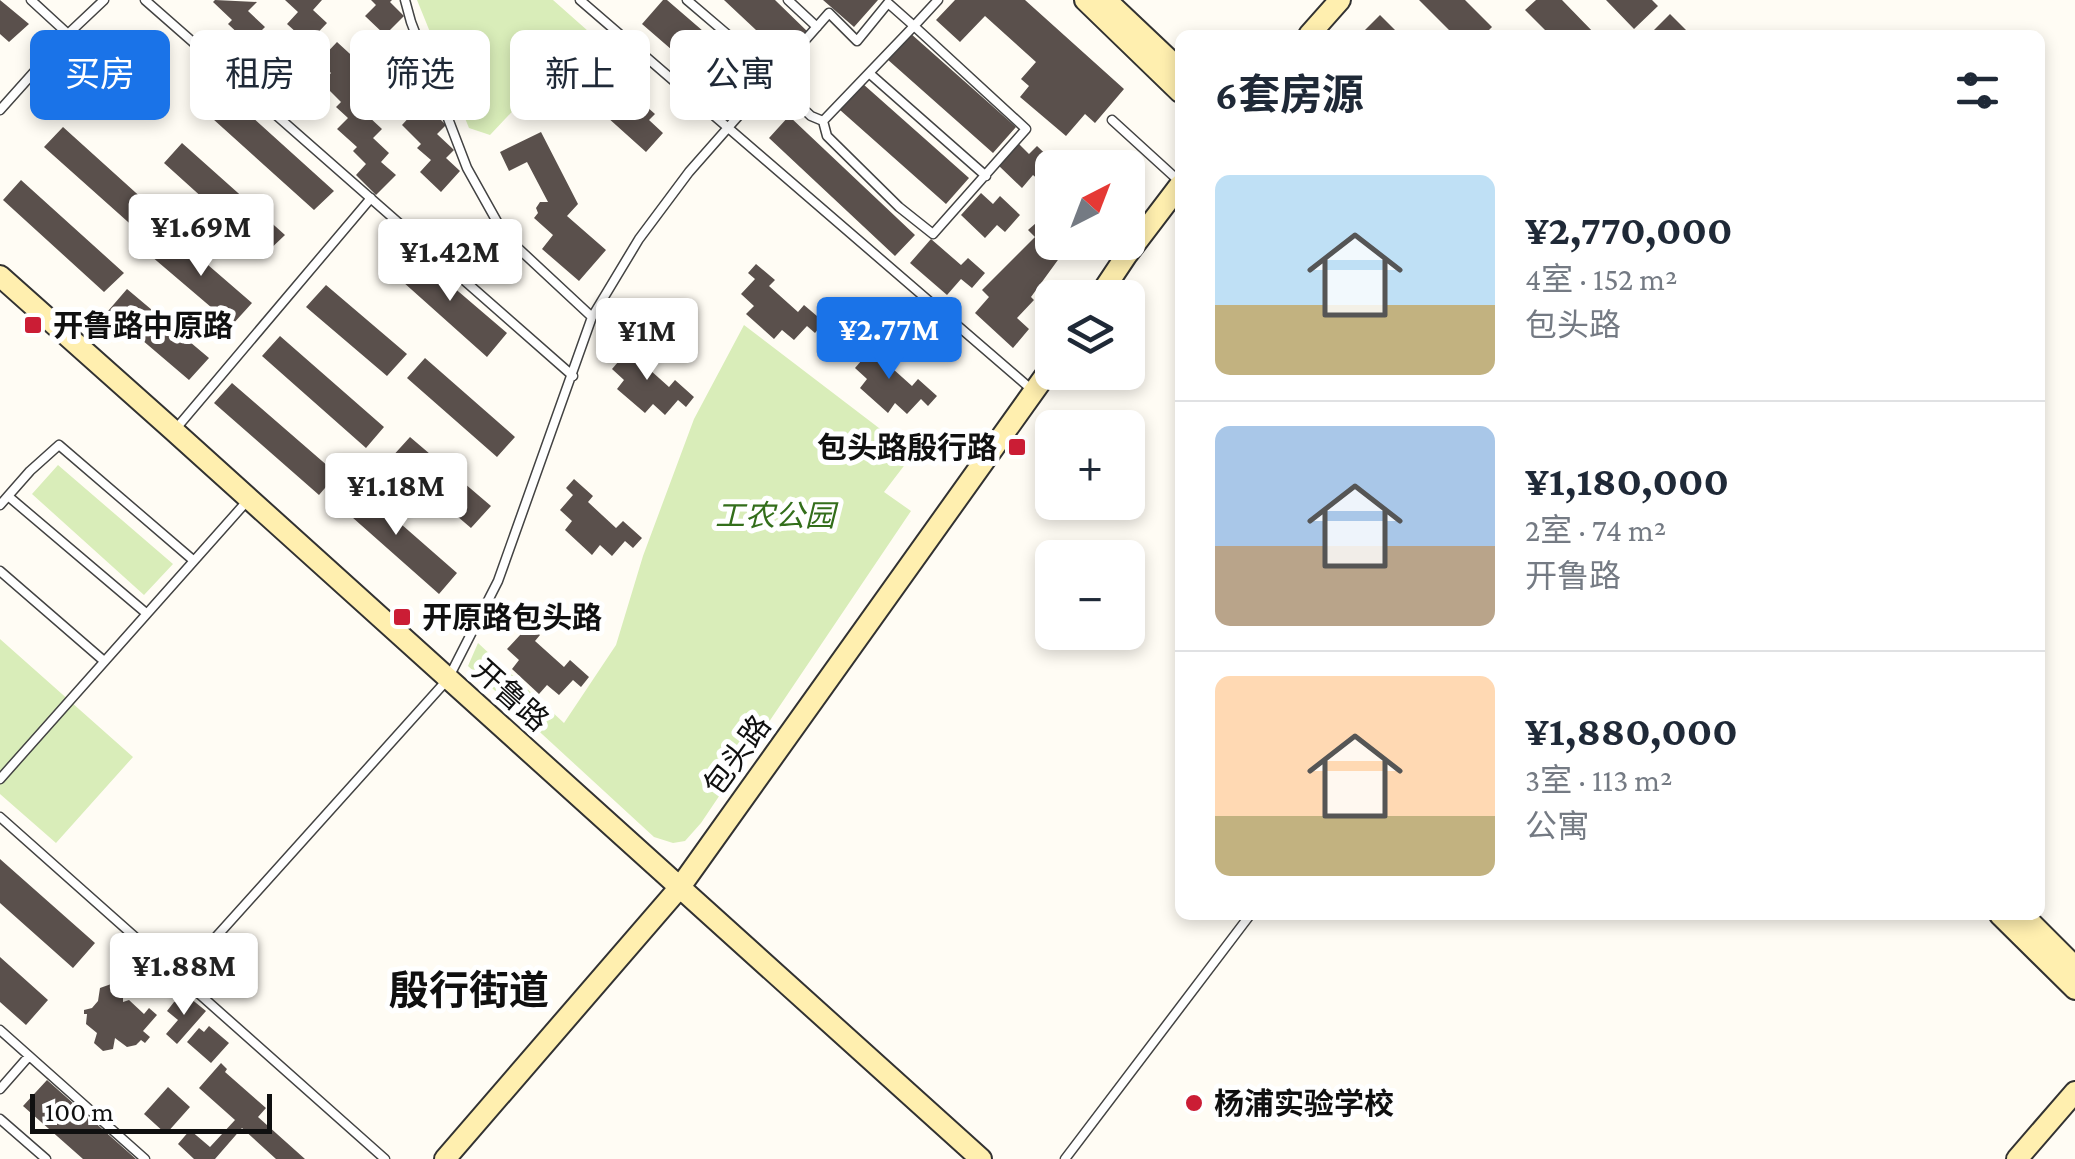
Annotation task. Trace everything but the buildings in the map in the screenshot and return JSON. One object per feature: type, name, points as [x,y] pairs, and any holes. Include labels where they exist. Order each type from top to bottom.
[{"type":"street","points":[[1086,0],[1175,87]]},
{"type":"street","points":[[1106,0],[1175,65]]},
{"type":"street","points":[[1313,30],[1340,0]]},
{"type":"street","points":[[1110,280],[1175,191]]},
{"type":"street","name":"开鲁路","points":[[0,276],[981,1159]]},
{"type":"street","name":"包头路","points":[[445,1159],[680,886],[1035,392]]},
{"type":"street","points":[[2005,920],[2075,989]]},
{"type":"street","points":[[2029,920],[2075,967]]},
{"type":"street","points":[[2017,1159],[2075,1092]]},
{"type":"lane","points":[[30,0],[64,30]]},
{"type":"lane","points":[[72,30],[104,0]]},
{"type":"lane","points":[[144,0],[572,376]]},
{"type":"lane","points":[[404,0],[467,168],[505,236],[592,317]]},
{"type":"lane","points":[[580,0],[1035,392]]},
{"type":"lane","points":[[687,0],[722,30]]},
{"type":"lane","points":[[788,0],[817,28]]},
{"type":"lane","points":[[823,122],[938,0]]},
{"type":"lane","points":[[810,36],[829,13],[857,41],[887,1],[1026,129],[933,234],[899,207],[827,136],[823,122],[810,115]]},
{"type":"lane","points":[[869,73],[986,176]]},
{"type":"lane","points":[[0,110],[30,76]]},
{"type":"lane","points":[[180,977],[448,679],[498,581],[592,317],[638,240],[689,172],[736,120]]},
{"type":"lane","points":[[1112,120],[1175,179]]},
{"type":"lane","points":[[174,431],[372,198]]},
{"type":"lane","points":[[0,506],[59,444],[193,560]]},
{"type":"lane","points":[[8,496],[146,613]]},
{"type":"lane","points":[[0,780],[248,500]]},
{"type":"lane","points":[[0,571],[104,662]]},
{"type":"lane","points":[[0,817],[385,1159]]},
{"type":"lane","points":[[1065,1159],[1246,920]]},
{"type":"lane","points":[[0,1030],[145,1159]]},
{"type":"lane","points":[[0,1089],[29,1056]]},
{"type":"lane","points":[[0,1119],[46,1159]]},
{"type":"green space","points":[[417,0],[553,0],[587,30],[510,30],[510,114],[490,135],[469,128],[466,120],[490,120],[490,30],[429,30]]},
{"type":"green space","name":"工农公园","points":[[744,325],[913,454],[884,492],[911,511],[701,823],[685,841],[673,843],[654,837],[468,666],[478,643],[564,723],[616,645],[643,556],[694,419]]},
{"type":"green space","points":[[58,465],[173,564],[144,595],[32,494]]},
{"type":"green space","points":[[0,639],[133,757],[56,843],[0,794]]},
{"type":"place","name":"开鲁路中原路","points":[[33,325]]},
{"type":"place","name":"包头路殷行路","points":[[1017,447]]},
{"type":"place","name":"开原路包头路","points":[[402,617]]},
{"type":"place","name":"杨浦实验学校","points":[[1194,1103]]},
{"type":"district","name":"殷行街道","points":[[469,990]]}]
